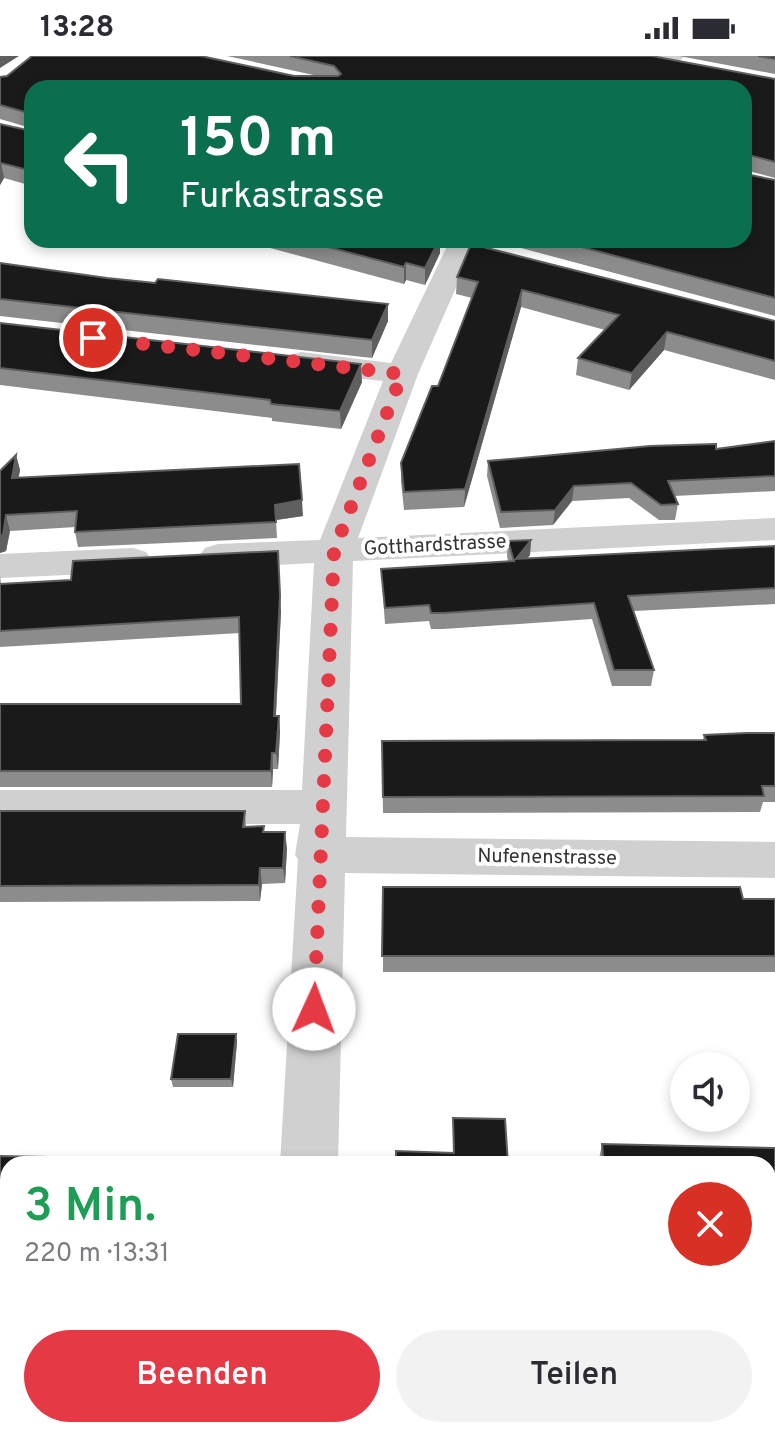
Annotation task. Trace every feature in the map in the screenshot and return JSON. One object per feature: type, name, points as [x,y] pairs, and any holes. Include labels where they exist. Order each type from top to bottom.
[{"type":"street","points":[[641,58],[670,60],[697,69]]},
{"type":"street","points":[[644,80],[670,60]]},
{"type":"street","points":[[309,1156],[319,855],[334,551],[402,374],[461,248]]},
{"type":"street","points":[[278,360],[402,374]]},
{"type":"street","name":"Gotthardstrasse","points":[[0,566],[775,529]]},
{"type":"street","points":[[0,807],[323,807]]},
{"type":"street","name":"Nufenenstrasse","points":[[319,855],[775,860]]},
{"type":"building","points":[[32,56],[201,56],[294,76],[338,76],[341,74],[334,66],[290,56],[652,56],[775,79],[775,162],[752,156],[752,80],[24,80],[24,112],[0,105],[0,77],[7,76]]},
{"type":"building","points":[[0,124],[24,129],[24,169],[0,164]]},
{"type":"building","points":[[752,175],[775,180],[775,298],[585,248],[752,248]]},
{"type":"building","points":[[332,248],[435,248],[425,268],[406,263],[404,267]]},
{"type":"building","points":[[469,248],[487,248],[775,321],[775,361],[667,332],[632,373],[578,358],[619,315],[522,290],[465,489],[404,492],[401,463],[432,386],[438,386],[478,282],[457,277]]},
{"type":"building","points":[[0,263],[107,278],[155,283],[158,279],[388,304],[372,340],[0,299]]},
{"type":"building","points":[[0,323],[361,364],[340,411],[271,404],[270,400],[0,368]]},
{"type":"building","points":[[775,441],[775,476],[668,481],[678,504],[661,505],[631,483],[574,486],[555,510],[501,512],[488,461],[650,446],[716,444],[716,449]]},
{"type":"building","points":[[16,455],[12,478],[299,464],[302,500],[275,505],[276,522],[75,532],[77,511],[6,515],[3,535],[0,536],[0,471]]},
{"type":"building","points":[[531,540],[516,559],[775,546],[775,588],[628,596],[654,670],[614,670],[594,603],[444,613],[431,613],[429,605],[385,608],[381,569],[514,561],[508,541]]},
{"type":"building","points":[[278,551],[280,595],[274,716],[279,716],[271,771],[0,771],[0,704],[241,704],[239,617],[0,631],[0,584],[71,580],[73,561]]},
{"type":"building","points":[[775,733],[775,786],[762,786],[764,796],[383,797],[382,741],[706,740],[704,735]]},
{"type":"building","points":[[0,811],[245,811],[243,827],[264,826],[263,832],[285,832],[283,868],[260,868],[259,885],[0,886]]},
{"type":"building","points":[[383,887],[740,887],[743,899],[775,899],[775,956],[382,956]]},
{"type":"building","points":[[178,1034],[236,1034],[231,1079],[171,1079]]},
{"type":"building","points":[[453,1118],[505,1119],[507,1156],[396,1156],[396,1151],[454,1153]]},
{"type":"building","points":[[602,1144],[775,1148],[775,1156],[603,1156]]},
{"type":"route","points":[[93,338],[402,374],[334,551],[314,1009]]}]
